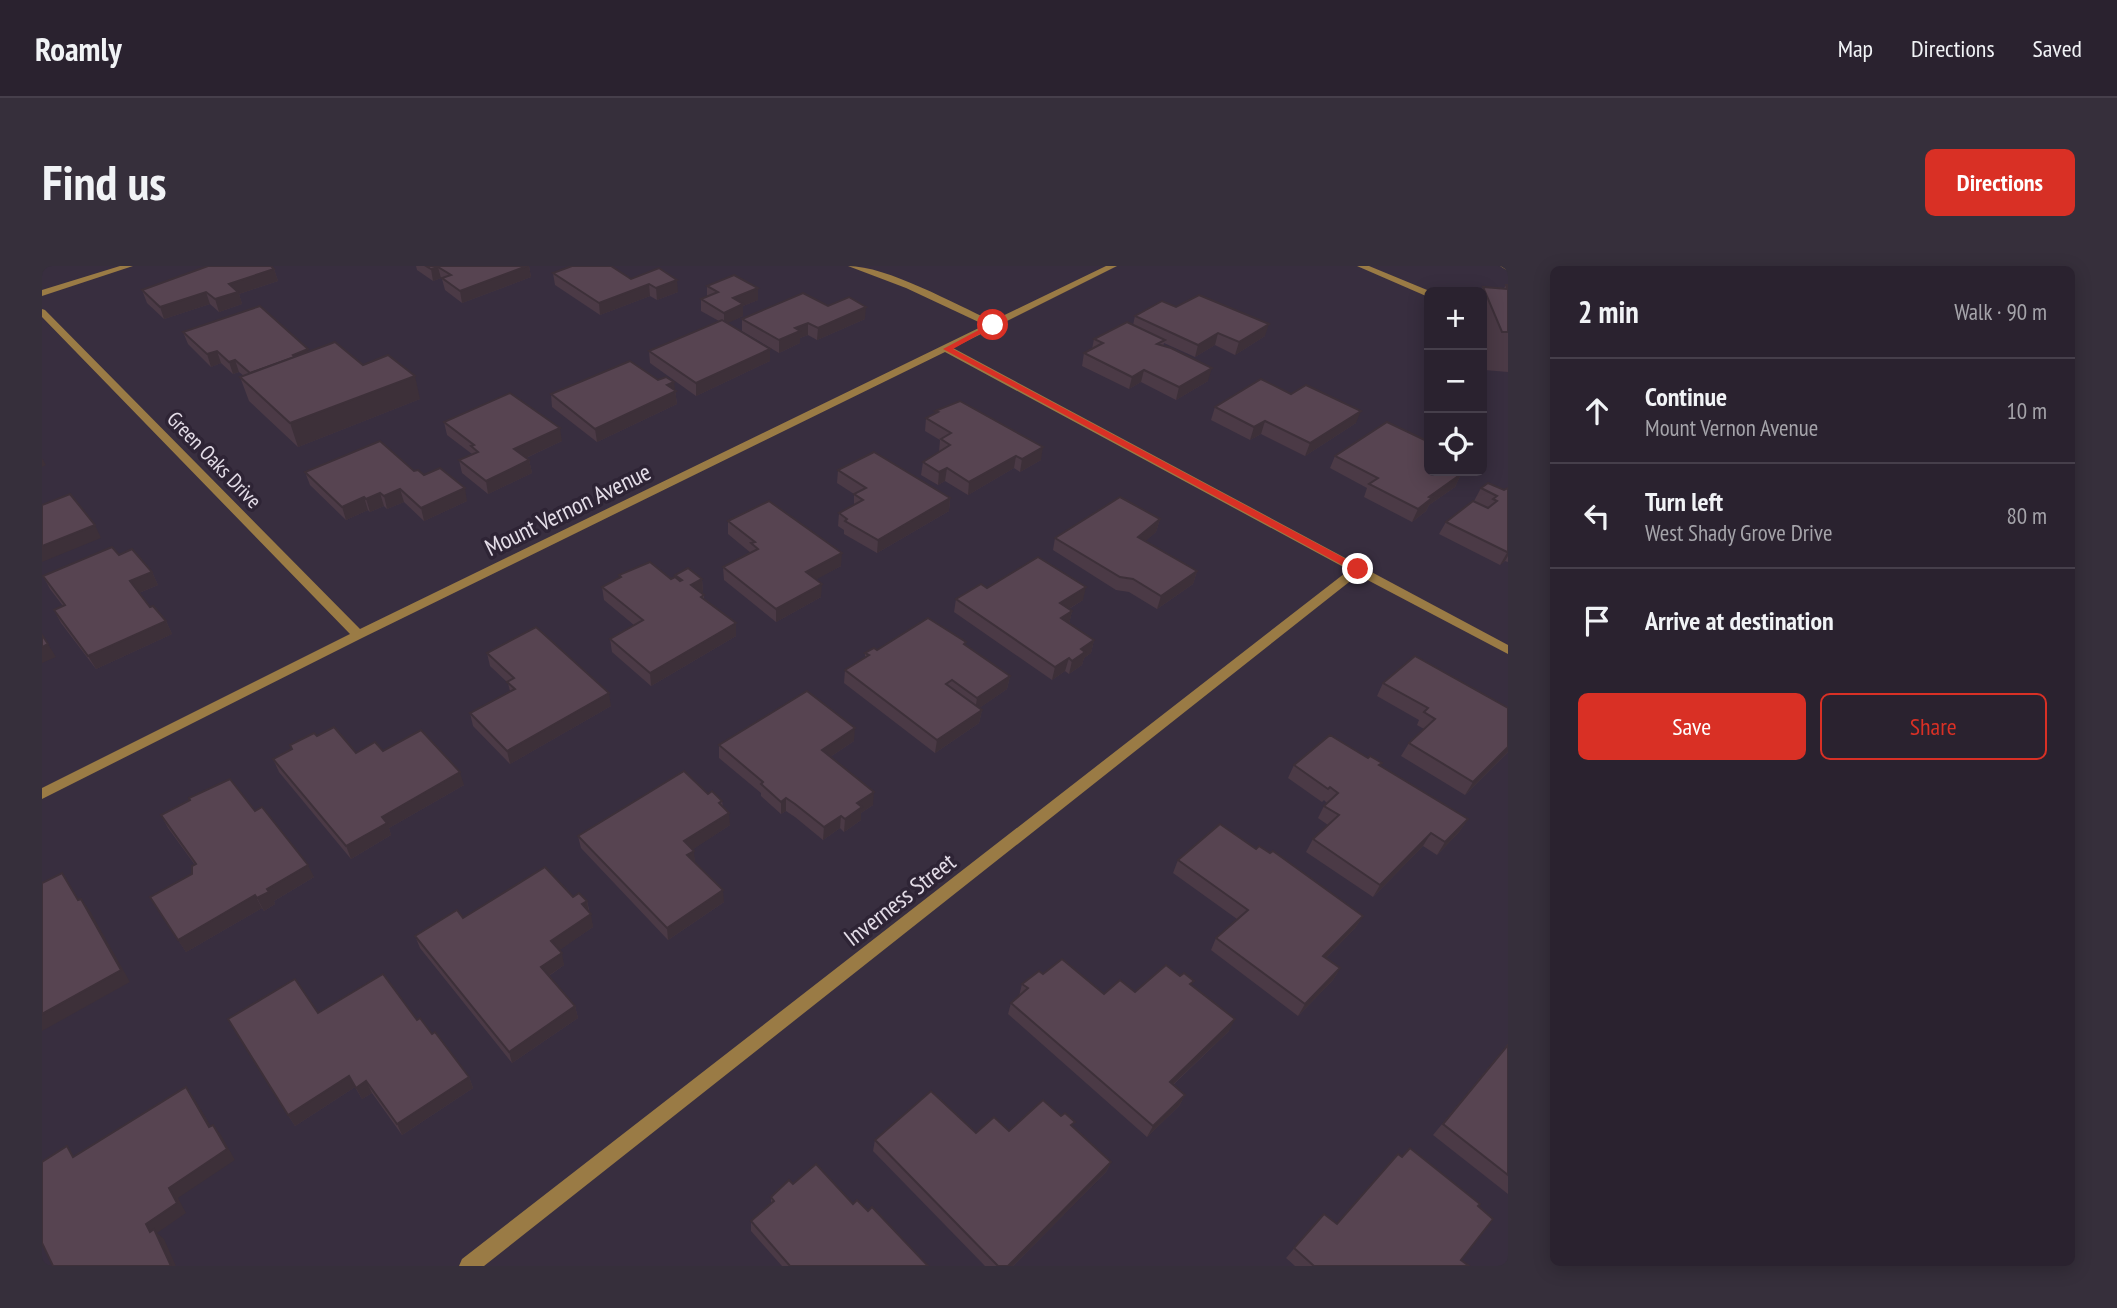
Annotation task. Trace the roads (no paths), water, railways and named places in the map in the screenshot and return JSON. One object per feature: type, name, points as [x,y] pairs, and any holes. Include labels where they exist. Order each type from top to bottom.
[{"type":"street","points":[[42,293],[129,266]]},
{"type":"street","points":[[852,266],[909,286],[993,325]]},
{"type":"street","name":"Mount Vernon Avenue","points":[[42,794],[358,635],[1113,266]]},
{"type":"street","points":[[1361,266],[1424,292]]},
{"type":"street","name":"Green Oaks Drive","points":[[42,312],[358,635]]},
{"type":"street","points":[[947,349],[1508,650]]},
{"type":"street","name":"Inverness Street","points":[[469,1266],[1358,569]]}]
